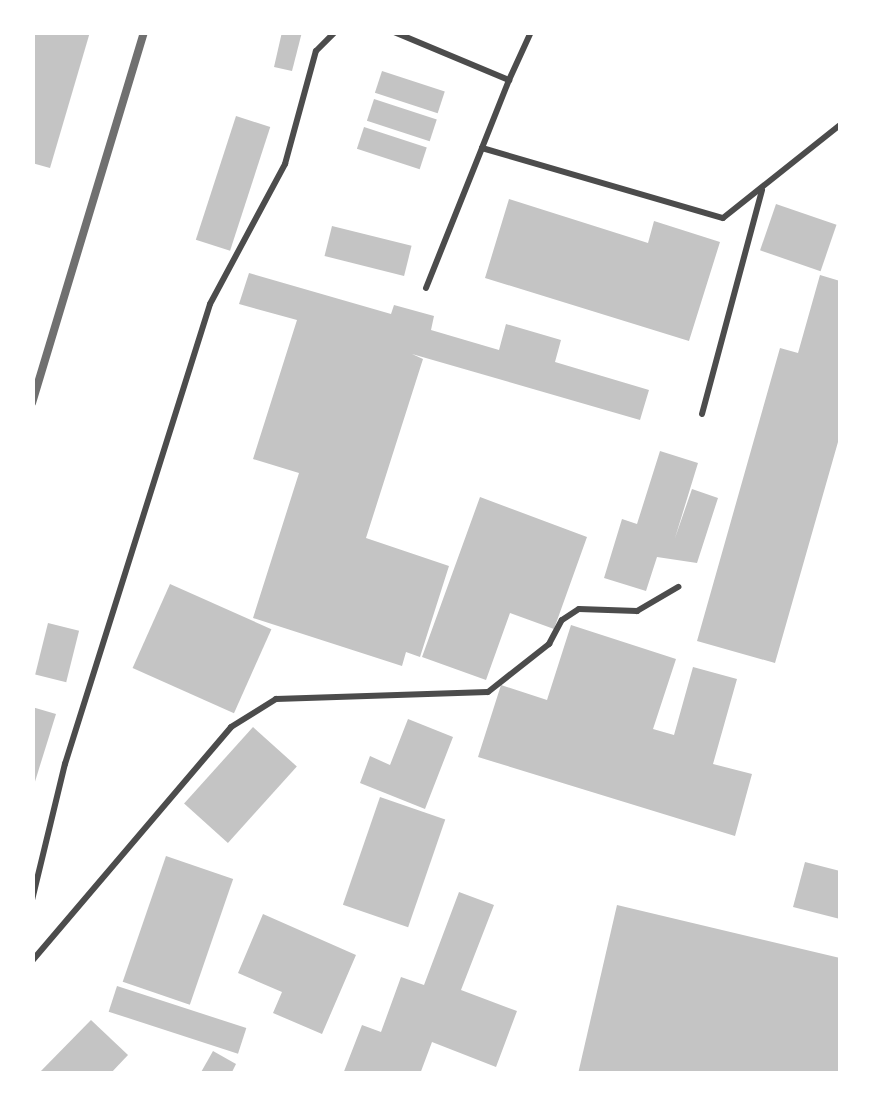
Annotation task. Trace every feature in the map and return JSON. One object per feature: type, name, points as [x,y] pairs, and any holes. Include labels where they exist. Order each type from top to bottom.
[{"type":"lane","points":[[32,900],[65,764],[210,304],[285,164],[316,51],[335,32]]},
{"type":"lane","points":[[394,32],[509,80]]},
{"type":"lane","points":[[426,288],[531,32]]},
{"type":"lane","points":[[482,148],[723,218],[840,125]]},
{"type":"lane","points":[[702,414],[762,189]]},
{"type":"lane","points":[[32,960],[231,728],[276,699],[488,692],[549,644],[562,620],[579,609],[638,610],[678,587]]},
{"type":"building","points":[[32,32],[90,32],[50,168],[32,163]]},
{"type":"building","points":[[282,32],[302,32],[292,71],[274,67]]},
{"type":"building","points":[[382,71],[445,91],[438,113],[375,93]]},
{"type":"building","points":[[374,99],[437,119],[430,141],[367,121]]},
{"type":"building","points":[[236,116],[270,127],[230,251],[196,240]]},
{"type":"building","points":[[364,127],[427,147],[420,169],[357,149]]},
{"type":"building","points":[[509,199],[648,243],[654,221],[720,242],[689,341],[485,278]]},
{"type":"building","points":[[776,204],[837,225],[821,271],[760,250]]},
{"type":"building","points":[[332,226],[412,246],[404,276],[325,256]]},
{"type":"building","points":[[249,273],[391,314],[394,305],[434,316],[431,330],[499,350],[506,324],[561,340],[555,362],[649,390],[640,420],[412,354],[423,359],[366,538],[449,566],[420,657],[406,652],[402,666],[253,618],[299,473],[253,459],[297,320],[239,304]]},
{"type":"building","points":[[820,275],[840,281],[840,435],[775,663],[697,641],[780,348],[798,353]]},
{"type":"building","points":[[660,451],[698,463],[675,538],[692,489],[718,498],[697,563],[657,557],[646,591],[604,578],[622,519],[637,524]]},
{"type":"building","points":[[480,497],[587,537],[554,629],[510,613],[486,680],[422,657]]},
{"type":"building","points":[[170,584],[271,629],[234,713],[133,668]]},
{"type":"building","points":[[48,623],[79,631],[66,682],[35,674]]},
{"type":"building","points":[[571,625],[676,659],[653,729],[674,735],[693,667],[737,679],[713,764],[752,774],[735,836],[478,757],[501,685],[547,700]]},
{"type":"building","points":[[32,707],[56,714],[33,788],[32,788]]},
{"type":"building","points":[[408,719],[453,737],[425,809],[360,783],[370,756],[390,765]]},
{"type":"building","points":[[253,727],[297,766],[228,843],[184,804]]},
{"type":"building","points":[[380,797],[445,819],[408,927],[343,905]]},
{"type":"building","points":[[166,856],[233,879],[190,1005],[123,982]]},
{"type":"building","points":[[805,862],[840,871],[840,919],[793,907]]},
{"type":"building","points":[[459,892],[494,905],[461,990],[517,1011],[496,1067],[432,1042],[420,1074],[343,1074],[362,1025],[381,1032],[401,977],[424,985]]},
{"type":"building","points":[[617,905],[840,958],[840,1074],[578,1074]]},
{"type":"building","points":[[263,914],[356,955],[322,1034],[273,1013],[282,992],[238,973]]},
{"type":"building","points":[[117,986],[246,1028],[238,1054],[109,1012]]},
{"type":"building","points":[[91,1020],[128,1055],[110,1074],[38,1074]]},
{"type":"building","points":[[213,1051],[236,1064],[231,1074],[200,1074]]},
{"type":"railway","points":[[32,403],[144,32]]}]
